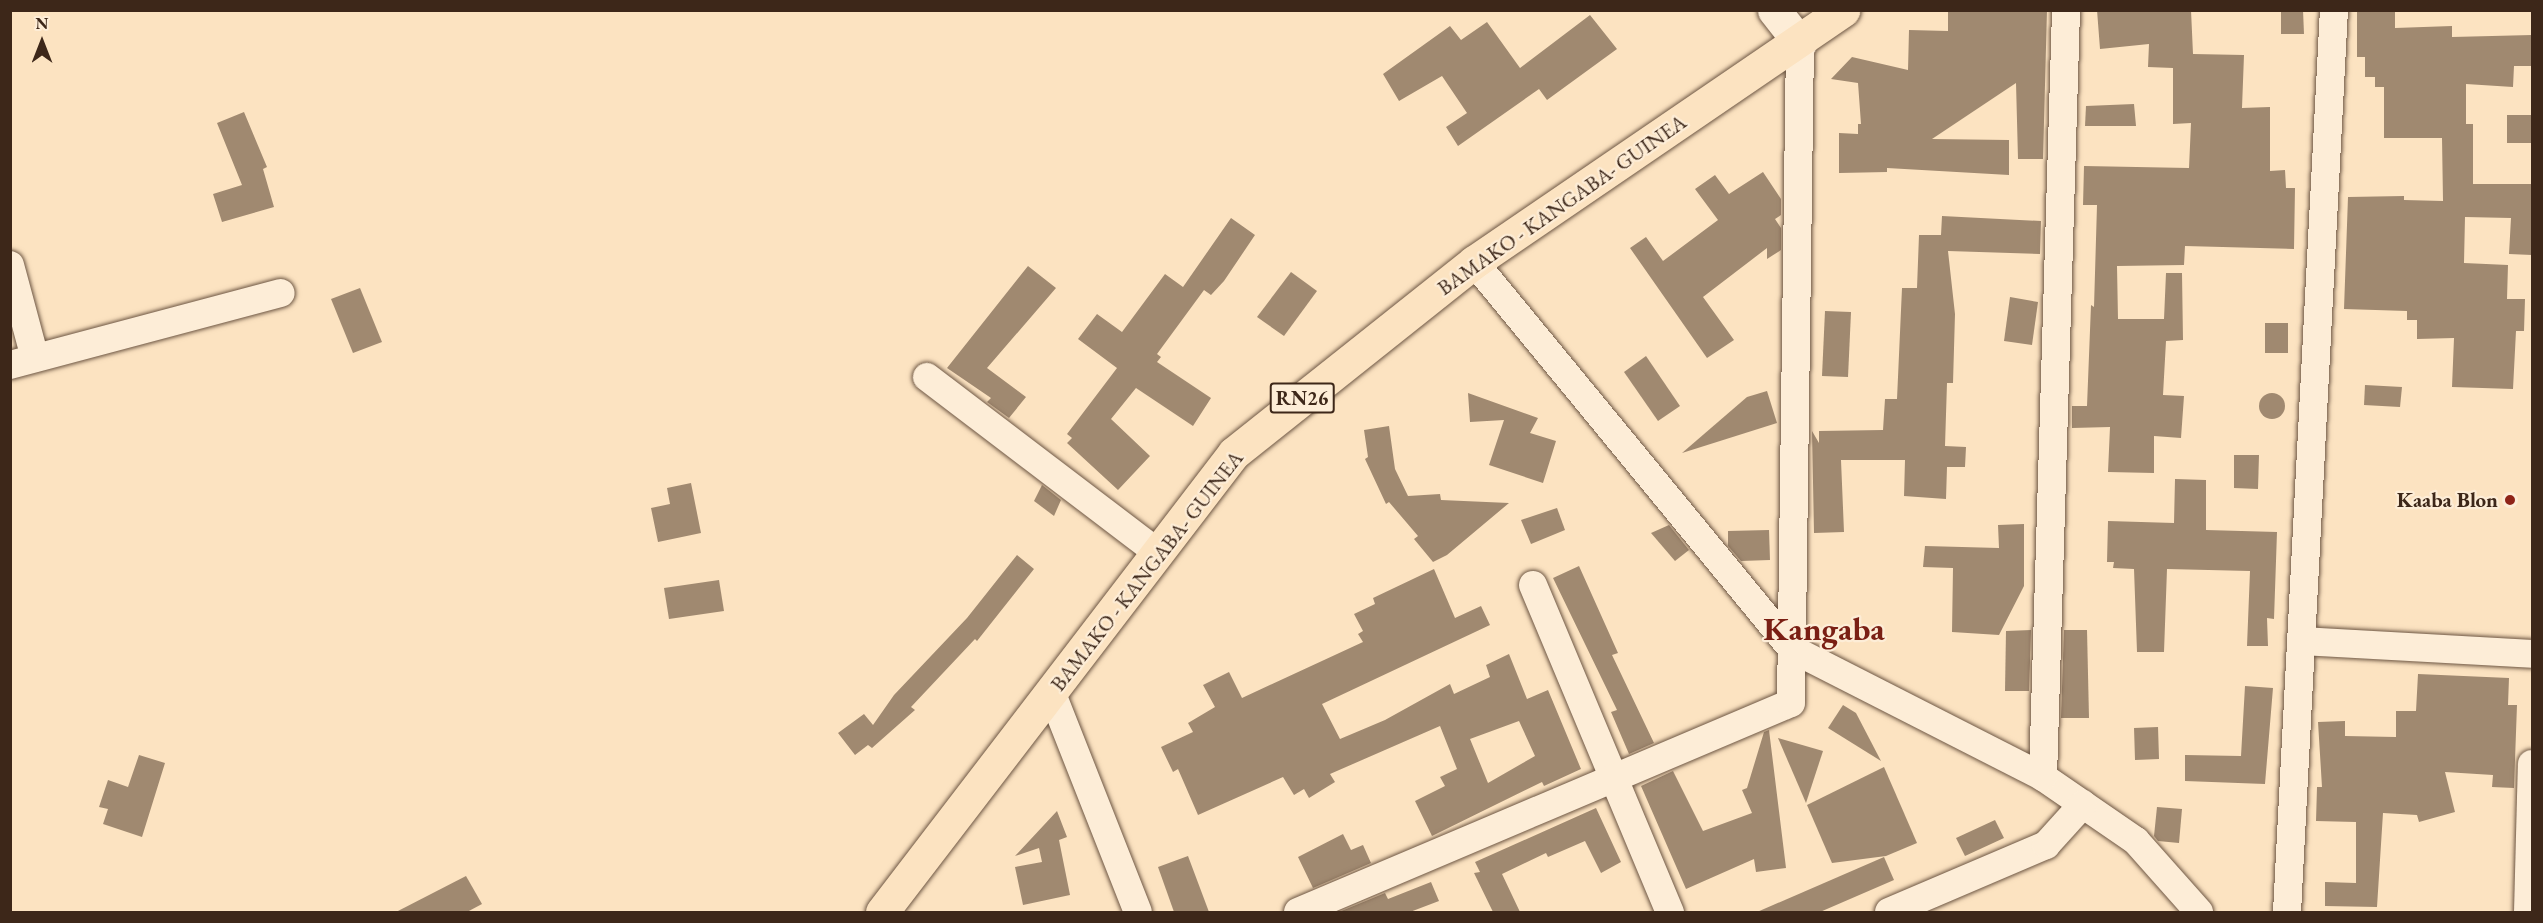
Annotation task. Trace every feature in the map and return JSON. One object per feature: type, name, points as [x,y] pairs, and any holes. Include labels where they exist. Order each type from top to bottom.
[{"type":"main road","name":"BAMAKO - KANGABA- GUINEA","points":[[882,912],[1052,694],[1234,453],[1474,262],[1800,43],[1844,10]]},
{"type":"street","points":[[1298,912],[1791,703],[1800,43],[1774,10]]},
{"type":"street","points":[[2043,777],[2066,10]]},
{"type":"street","points":[[2287,912],[2334,10]]},
{"type":"street","points":[[1474,262],[1792,649],[2043,777],[2136,841],[2199,912]]},
{"type":"street","points":[[10,265],[23,361],[280,293]]},
{"type":"street","points":[[927,377],[1158,553]]},
{"type":"street","points":[[1533,585],[1670,912]]},
{"type":"street","points":[[2302,641],[2532,654]]},
{"type":"street","points":[[1052,694],[1138,912]]},
{"type":"street","points":[[2528,912],[2532,764]]},
{"type":"street","points":[[1889,912],[2046,845],[2082,804]]},
{"type":"building","points":[[2047,10],[2043,159],[2018,159],[2016,83],[1932,139],[2009,140],[2009,175],[1887,168],[1887,172],[1839,173],[1839,133],[1858,134],[1858,124],[1861,124],[1858,83],[1831,79],[1852,57],[1908,70],[1909,30],[1948,31],[1948,11]]},
{"type":"building","points":[[2097,10],[2191,10],[2193,54],[2244,55],[2242,108],[2270,107],[2270,171],[2285,170],[2286,188],[2295,188],[2294,249],[2185,246],[2184,265],[2117,266],[2118,319],[2164,319],[2166,273],[2182,273],[2183,340],[2166,341],[2163,395],[2184,396],[2181,438],[2154,436],[2154,473],[2108,472],[2110,427],[2072,428],[2072,406],[2087,406],[2091,305],[2094,307],[2097,205],[2083,205],[2084,166],[2189,168],[2191,123],[2173,124],[2173,68],[2148,67],[2149,44],[2100,49]]},
{"type":"building","points":[[2281,10],[2303,10],[2304,34],[2281,34]]},
{"type":"building","points":[[2357,10],[2395,10],[2395,28],[2452,26],[2452,37],[2532,35],[2532,66],[2514,66],[2513,87],[2466,84],[2466,124],[2473,124],[2473,184],[2532,184],[2532,255],[2509,254],[2511,218],[2465,217],[2464,263],[2508,265],[2507,299],[2525,299],[2524,331],[2516,331],[2513,389],[2452,387],[2454,338],[2417,339],[2417,320],[2407,320],[2407,311],[2344,309],[2348,197],[2404,196],[2404,200],[2443,201],[2442,138],[2384,138],[2384,87],[2375,87],[2375,77],[2365,77],[2365,57],[2357,57]]},
{"type":"building","points":[[1590,15],[1617,49],[1547,100],[1539,89],[1458,146],[1446,127],[1467,113],[1442,76],[1399,101],[1383,74],[1450,26],[1461,40],[1487,22],[1520,68]]},
{"type":"building","points":[[2134,104],[2136,126],[2085,126],[2086,106]]},
{"type":"building","points":[[244,112],[267,167],[263,169],[274,207],[222,222],[213,194],[242,185],[217,123]]},
{"type":"building","points":[[2507,115],[2532,115],[2532,143],[2507,143]]},
{"type":"building","points":[[1763,172],[1781,199],[1781,215],[1775,219],[1781,228],[1781,250],[1767,259],[1767,248],[1703,297],[1734,340],[1707,358],[1630,248],[1646,237],[1663,261],[1718,220],[1695,189],[1715,175],[1729,194]]},
{"type":"building","points":[[1942,216],[2041,221],[2040,254],[1948,251],[1955,314],[1953,383],[1947,383],[1945,446],[1966,447],[1965,467],[1947,467],[1946,499],[1904,496],[1905,460],[1841,460],[1844,532],[1814,533],[1812,431],[1819,443],[1819,431],[1883,430],[1885,399],[1897,399],[1902,288],[1917,288],[1919,235],[1941,235]]},
{"type":"building","points":[[1231,218],[1255,235],[1224,281],[1211,295],[1204,290],[1157,354],[1161,357],[1157,362],[1211,398],[1193,426],[1136,388],[1111,419],[1150,456],[1118,490],[1067,443],[1072,438],[1067,434],[1117,368],[1078,339],[1097,314],[1122,332],[1165,274],[1183,287]]},
{"type":"building","points":[[1028,266],[1056,288],[987,368],[1026,397],[1009,418],[987,402],[991,398],[947,368]]},
{"type":"building","points":[[1291,272],[1317,291],[1284,336],[1257,317]]},
{"type":"building","points":[[360,288],[382,342],[353,353],[331,299]]},
{"type":"building","points":[[2010,297],[2038,302],[2032,345],[2004,341]]},
{"type":"building","points":[[1825,311],[1851,312],[1848,377],[1822,376]]},
{"type":"building","points":[[2265,323],[2288,323],[2288,353],[2265,353]]},
{"type":"building","points":[[1646,356],[1680,406],[1658,421],[1624,372]]},
{"type":"building","points":[[2365,385],[2402,387],[2400,407],[2364,405]]},
{"type":"building","points":[[1767,391],[1777,423],[1682,453],[1747,397]]},
{"type":"building","points":[[1468,393],[1538,418],[1530,433],[1556,441],[1543,483],[1489,465],[1504,420],[1470,422]]},
{"type":"building","points":[[2272,393],[2281,397],[2285,406],[2281,415],[2272,419],[2263,415],[2259,406],[2263,397]]},
{"type":"building","points":[[1389,426],[1395,469],[1408,496],[1440,494],[1441,500],[1509,503],[1447,555],[1433,562],[1414,539],[1418,536],[1389,502],[1386,504],[1365,459],[1368,457],[1364,430]]},
{"type":"building","points":[[2234,455],[2259,455],[2258,489],[2234,488]]},
{"type":"building","points":[[2175,479],[2206,480],[2206,530],[2277,532],[2274,619],[2267,618],[2268,646],[2247,646],[2250,571],[2167,569],[2164,652],[2137,652],[2134,569],[2113,568],[2114,562],[2107,562],[2108,521],[2174,523]]},
{"type":"building","points":[[691,483],[701,533],[658,542],[651,508],[670,504],[667,488]]},
{"type":"building","points":[[1042,485],[1061,500],[1054,516],[1034,501]]},
{"type":"building","points":[[1557,508],[1565,530],[1531,544],[1521,520]]},
{"type":"building","points":[[2024,524],[2024,586],[1999,635],[1952,632],[1953,568],[1923,567],[1925,546],[1999,548],[1998,525]]},
{"type":"building","points":[[1669,525],[1689,550],[1675,561],[1651,533]]},
{"type":"building","points":[[1769,530],[1770,560],[1741,561],[1728,546],[1728,531]]},
{"type":"building","points":[[1017,555],[1034,569],[977,641],[975,639],[911,707],[915,710],[872,748],[868,745],[855,755],[838,733],[864,714],[873,725],[894,695],[967,618]]},
{"type":"building","points":[[1579,566],[1618,653],[1612,655],[1654,743],[1629,754],[1611,712],[1617,710],[1553,578]]},
{"type":"building","points":[[1434,569],[1455,618],[1481,606],[1490,625],[1322,704],[1340,739],[1385,720],[1450,684],[1454,694],[1490,677],[1486,665],[1509,654],[1527,699],[1548,690],[1581,769],[1544,786],[1542,782],[1432,836],[1415,801],[1445,786],[1440,777],[1457,769],[1440,726],[1330,774],[1335,782],[1309,798],[1304,789],[1294,795],[1283,777],[1198,815],[1178,769],[1173,772],[1161,747],[1193,732],[1188,723],[1215,707],[1203,685],[1229,672],[1242,698],[1363,642],[1358,634],[1363,631],[1354,614],[1375,604],[1373,598]],"holes":[[[1519,721],[1535,756],[1488,783],[1470,739]]]},
{"type":"building","points":[[719,580],[724,611],[669,619],[664,588]]},
{"type":"building","points":[[2031,630],[2029,691],[2005,691],[2006,631]]},
{"type":"building","points":[[2064,630],[2087,630],[2089,718],[2061,718]]},
{"type":"building","points":[[2418,674],[2509,678],[2508,705],[2517,705],[2514,788],[2492,787],[2493,775],[2445,772],[2455,812],[2419,822],[2417,815],[2383,813],[2377,907],[2325,906],[2325,882],[2356,883],[2356,822],[2316,821],[2317,787],[2322,787],[2318,722],[2345,721],[2345,736],[2396,737],[2396,711],[2416,711]]},
{"type":"building","points":[[2245,686],[2273,688],[2265,784],[2185,781],[2185,755],[2241,756]]},
{"type":"building","points":[[1843,705],[1856,713],[1881,761],[1828,728]]},
{"type":"building","points":[[2158,727],[2159,759],[2135,760],[2134,728]]},
{"type":"building","points":[[1769,730],[1786,868],[1756,872],[1754,859],[1686,889],[1641,786],[1673,771],[1703,831],[1752,813],[1742,790],[1747,788],[1764,732]]},
{"type":"building","points":[[1778,738],[1823,751],[1806,803]]},
{"type":"building","points":[[139,755],[165,763],[142,837],[103,824],[108,809],[99,807],[108,780],[128,787]]},
{"type":"building","points":[[1884,767],[1917,843],[1886,856],[1832,863],[1807,805]]},
{"type":"building","points":[[2157,807],[2182,809],[2179,843],[2158,841],[2154,836]]},
{"type":"building","points":[[1596,808],[1621,862],[1601,873],[1585,841],[1548,857],[1546,853],[1502,874],[1520,912],[1493,912],[1474,873],[1480,872],[1475,862]]},
{"type":"building","points":[[1057,811],[1067,837],[1059,840],[1070,895],[1023,905],[1015,867],[1042,862],[1039,848],[1015,856]]},
{"type":"building","points":[[1995,820],[2004,838],[1965,856],[1956,838]]},
{"type":"building","points":[[1343,834],[1351,850],[1363,845],[1371,863],[1313,888],[1298,857]]},
{"type":"building","points":[[1188,856],[1209,912],[1174,912],[1158,867]]},
{"type":"building","points":[[1884,857],[1894,880],[1820,912],[1757,912]]},
{"type":"building","points":[[466,876],[482,904],[467,912],[396,912]]},
{"type":"building","points":[[1431,882],[1439,901],[1410,912],[1339,912],[1385,893],[1388,899]]},
{"type":"place","name":"Kaaba Blon","points":[[2510,500]]},
{"type":"district","name":"Kangaba","points":[[1824,629]]}]
